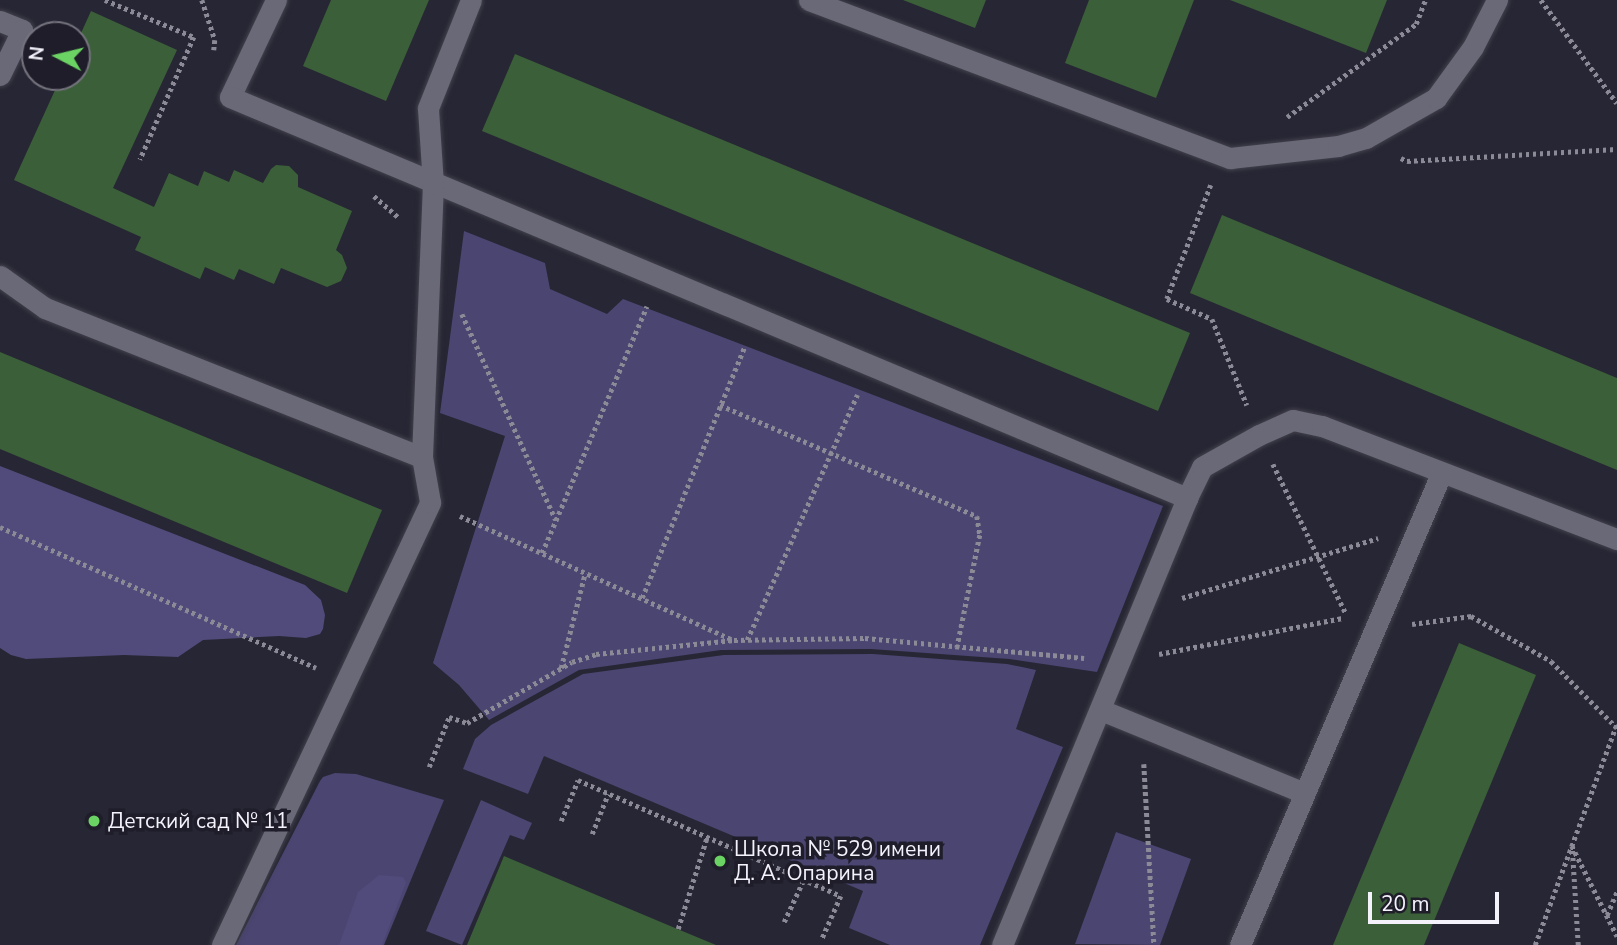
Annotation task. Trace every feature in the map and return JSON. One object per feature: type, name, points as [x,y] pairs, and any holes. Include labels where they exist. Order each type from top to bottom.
[{"type":"lane","points":[[276,0],[230,97],[1187,498]]},
{"type":"lane","points":[[222,945],[430,502],[422,457],[433,184],[428,108],[471,0]]},
{"type":"lane","points":[[809,0],[1230,158],[1338,146],[1366,138],[1436,98],[1473,47],[1497,0]]},
{"type":"lane","points":[[0,21],[22,30],[0,75]]},
{"type":"lane","points":[[0,276],[45,308],[422,457]]},
{"type":"lane","points":[[1002,945],[1202,467],[1259,435],[1293,420],[1322,426],[1617,540]]},
{"type":"lane","points":[[1240,945],[1441,474]]},
{"type":"lane","points":[[1101,710],[1304,793]]},
{"type":"path","points":[[105,0],[194,37],[140,160]]},
{"type":"path","points":[[1285,118],[1416,24],[1426,0]]},
{"type":"path","points":[[1541,0],[1617,103]]},
{"type":"path","points":[[1366,138],[1407,161],[1617,149]]},
{"type":"path","points":[[429,767],[449,717],[467,723],[561,668],[596,654],[734,640],[865,638],[1121,661],[1347,617],[1259,435],[1212,319],[1167,299],[1211,183],[1230,158]]},
{"type":"path","points":[[542,553],[659,278]]},
{"type":"path","points":[[459,308],[556,520]]},
{"type":"path","points":[[642,598],[756,318]]},
{"type":"path","points":[[747,640],[870,366]]},
{"type":"path","points":[[720,405],[977,516],[980,535],[957,648]]},
{"type":"path","points":[[430,502],[734,640]]},
{"type":"path","points":[[0,527],[346,681]]},
{"type":"path","points":[[1177,600],[1382,537]]},
{"type":"path","points":[[561,668],[585,573]]},
{"type":"path","points":[[1374,629],[1471,616],[1551,661],[1617,726],[1535,945]]},
{"type":"path","points":[[1142,727],[1154,945]]},
{"type":"path","points":[[561,821],[578,780],[804,879],[841,896],[822,939]]},
{"type":"path","points":[[592,834],[608,794]]},
{"type":"path","points":[[678,929],[707,837]]},
{"type":"path","points":[[1572,846],[1617,936]]},
{"type":"path","points":[[1572,846],[1578,945]]},
{"type":"path","points":[[784,922],[804,879]]},
{"type":"path","points":[[1606,916],[1617,891]]},
{"type":"shaded area","points":[[464,231],[545,263],[550,289],[607,314],[623,299],[1163,506],[1097,672],[1009,659],[871,649],[721,650],[579,670],[489,720],[459,685],[433,663],[505,436],[440,413]]},
{"type":"shaded area","points":[[0,466],[305,585],[321,600],[325,615],[323,629],[320,634],[306,638],[279,636],[203,640],[178,657],[124,655],[26,659],[11,655],[0,648]]},
{"type":"shaded area","name":"Школа № 529 имени Д. А. Опарина","points":[[873,654],[1007,664],[1036,670],[1016,729],[1063,747],[980,945],[890,945],[849,928],[863,891],[544,756],[528,794],[463,769],[475,739],[491,725],[583,674],[724,655]]},
{"type":"shaded area","points":[[335,773],[356,774],[444,800],[384,945],[236,945],[320,781],[323,777]]},
{"type":"shaded area","points":[[481,800],[532,823],[524,840],[510,835],[462,945],[426,931]]},
{"type":"shaded area","points":[[1116,832],[1191,859],[1160,945],[1075,944]]},
{"type":"shaded area","points":[[379,875],[403,877],[406,883],[382,945],[339,945],[358,892]]},
{"type":"building","points":[[331,0],[429,0],[386,101],[303,66]]},
{"type":"building","points":[[903,0],[986,0],[975,28]]},
{"type":"building","points":[[1089,0],[1194,0],[1156,98],[1065,63]]},
{"type":"building","points":[[1230,0],[1387,0],[1366,53]]},
{"type":"building","points":[[91,11],[177,50],[113,188],[154,207],[169,173],[198,186],[204,171],[229,182],[234,170],[263,183],[276,165],[289,166],[298,175],[298,187],[352,211],[336,250],[342,255],[347,268],[341,281],[327,287],[281,268],[274,284],[239,269],[234,280],[205,267],[200,279],[135,250],[141,237],[14,180],[55,91],[91,91],[91,21],[86,21]]},
{"type":"building","points":[[515,54],[1190,333],[1158,411],[482,131]]},
{"type":"building","points":[[1222,215],[1617,378],[1617,470],[1190,293]]},
{"type":"building","points":[[0,352],[382,510],[347,593],[0,449]]},
{"type":"building","points":[[1459,643],[1536,675],[1424,945],[1333,945]]},
{"type":"building","points":[[504,856],[675,928],[716,945],[467,945]]},
{"type":"place","name":"Детский сад № 11","points":[[94,821]]},
{"type":"place","name":"Школа № 529 имени Д. А. Опарина","points":[[720,861]]}]
